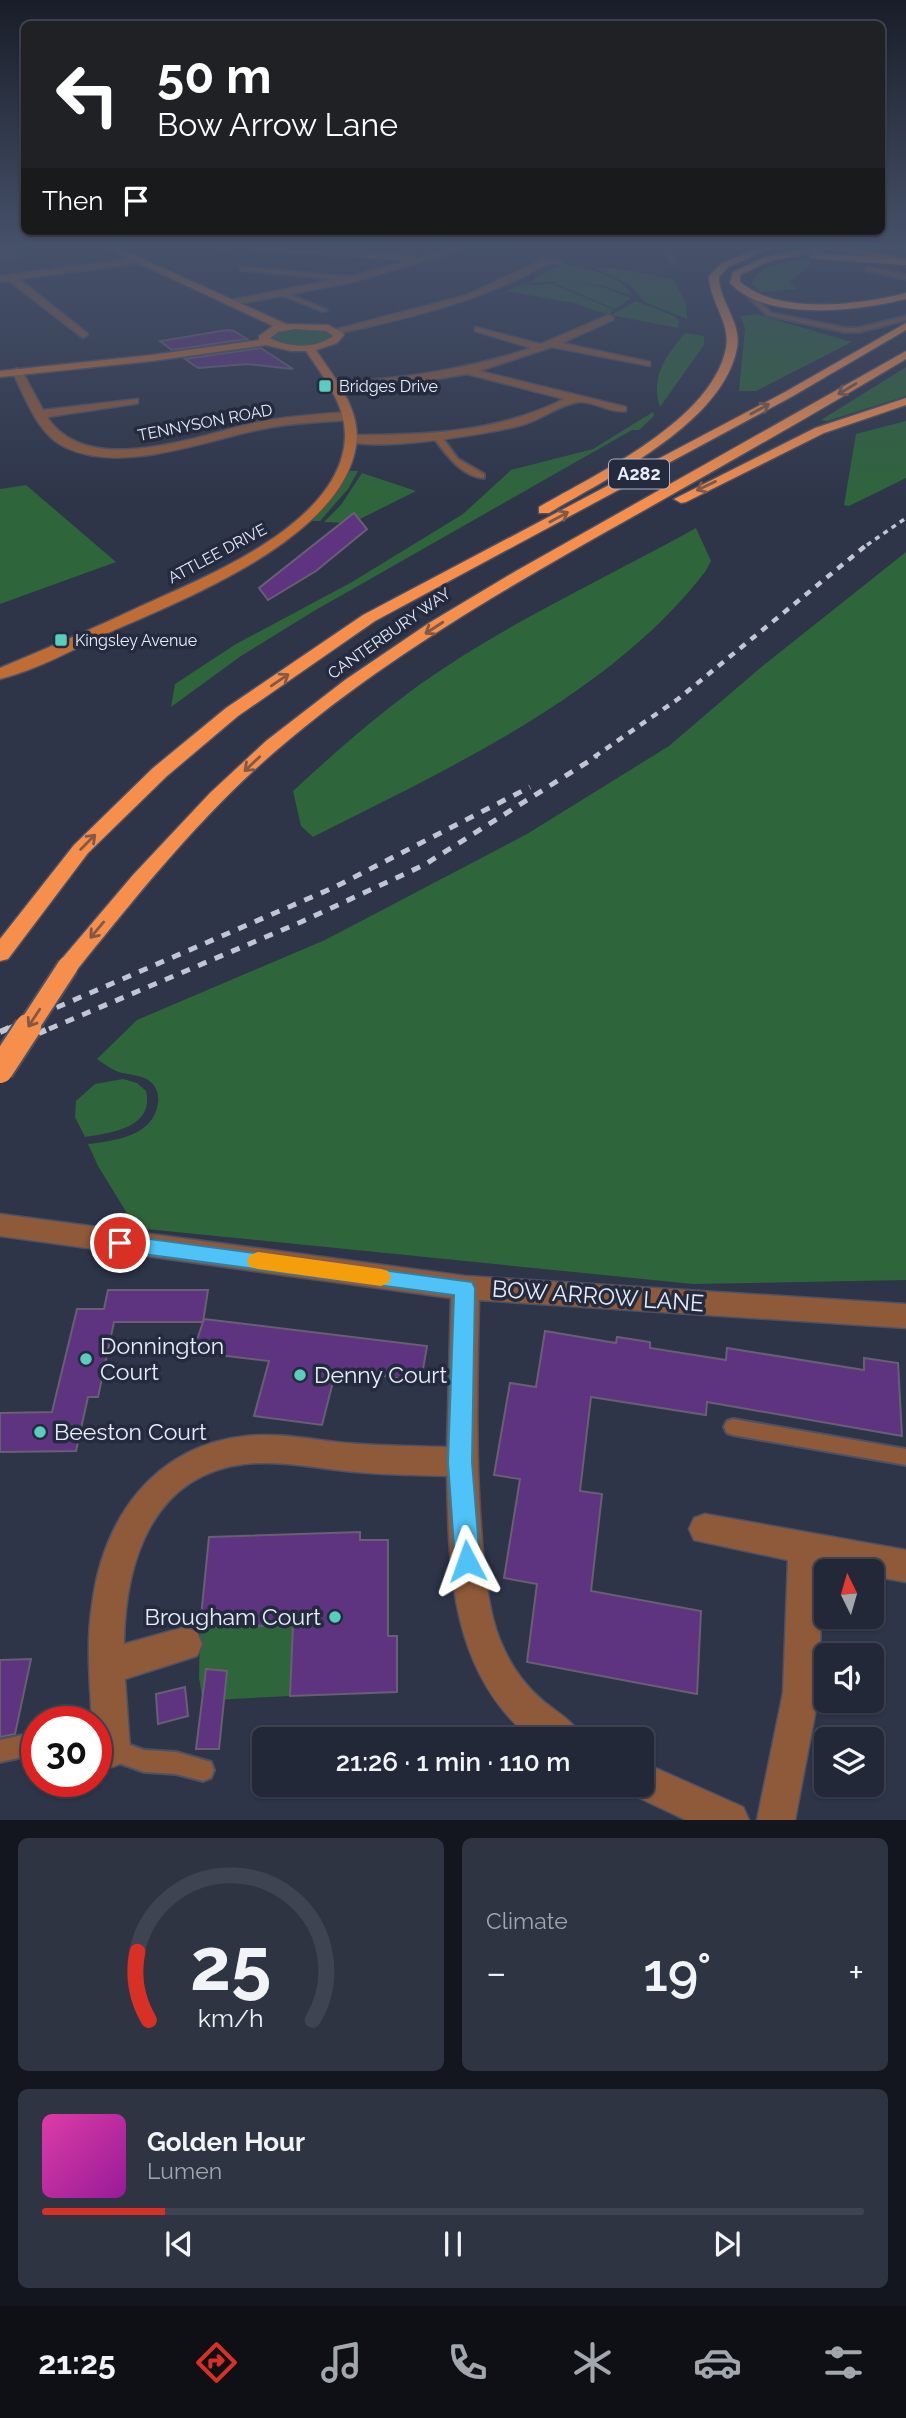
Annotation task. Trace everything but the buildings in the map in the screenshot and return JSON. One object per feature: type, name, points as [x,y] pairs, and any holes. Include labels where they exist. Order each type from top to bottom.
[{"type":"highway","name":"A282","points":[[369,618],[649,445],[695,412],[718,383],[730,359],[731,332]]},
{"type":"highway","name":"CANTERBURY WAY","points":[[0,954],[81,849],[160,772],[233,712],[369,618],[789,394],[896,332]]},
{"type":"highway","name":"CANTERBURY WAY","points":[[0,1070],[68,966],[165,848],[274,744],[384,660],[491,590],[906,354]]},
{"type":"highway","name":"A282","points":[[491,590],[810,436],[853,417],[906,401]]},
{"type":"street","points":[[79,332],[83,335]]},
{"type":"street","points":[[265,342],[264,335],[272,332]]},
{"type":"street","points":[[0,374],[152,358],[265,342],[282,347],[309,348],[332,343],[339,335],[336,332]]},
{"type":"street","points":[[488,332],[646,364]]},
{"type":"street","points":[[334,386],[416,380],[467,370],[546,345],[576,332]]},
{"type":"street","name":"ATTLEE DRIVE","points":[[0,674],[178,594],[273,544],[326,498],[343,468],[351,439],[348,415],[334,386],[309,348]]},
{"type":"street","points":[[467,370],[622,409]]},
{"type":"street","name":"TENNYSON ROAD","points":[[17,371],[53,433],[74,447],[108,455],[157,450],[265,425],[348,415]]},
{"type":"street","points":[[351,439],[438,439],[488,432],[549,412],[573,398]]},
{"type":"street","name":"TENNYSON ROAD","points":[[40,414],[134,401]]},
{"type":"street","name":"BOW ARROW LANE","points":[[0,1225],[465,1288],[906,1316]]},
{"type":"street","points":[[465,1288],[460,1462],[467,1561],[485,1648],[496,1672],[510,1693],[547,1727]]},
{"type":"street","points":[[107,1706],[110,1584],[126,1534],[137,1513],[150,1498],[188,1467],[226,1453],[260,1448],[370,1459],[460,1462]]},
{"type":"street","points":[[705,1529],[906,1566]]},
{"type":"street","points":[[776,1819],[801,1693],[805,1548]]},
{"type":"street","points":[[109,1666],[185,1644]]},
{"type":"street","points":[[654,1785],[730,1819]]},
{"type":"lane","points":[[438,439],[455,461],[481,476]]},
{"type":"lane","points":[[733,1427],[906,1457]]},
{"type":"lane","points":[[112,1738],[144,1761],[176,1763],[203,1770]]},
{"type":"lane","points":[[0,1751],[21,1746]]},
{"type":"green space","points":[[278,332],[326,332],[332,337],[318,344],[294,345],[270,341],[269,336]]},
{"type":"green space","points":[[745,332],[817,332],[852,342],[756,391],[739,391]]},
{"type":"green space","points":[[685,333],[704,336],[704,345],[660,407],[657,386],[662,367]]},
{"type":"green space","points":[[906,367],[906,396],[827,421],[821,420]]},
{"type":"green space","points":[[653,412],[654,416],[639,430],[632,430],[314,611],[241,656],[171,707],[175,684],[236,644],[352,582],[463,514],[511,470],[593,449]]},
{"type":"green space","points":[[906,421],[906,478],[849,506],[844,505],[856,434]]},
{"type":"green space","points":[[350,471],[358,471],[348,489],[320,521],[312,521],[331,499]]},
{"type":"green space","points":[[362,473],[416,491],[352,523],[324,522],[341,505]]},
{"type":"green space","points":[[26,485],[116,562],[0,604],[0,489]]},
{"type":"green space","points":[[696,528],[711,561],[705,572],[666,616],[623,656],[524,725],[418,784],[313,837],[301,826],[293,791],[354,736],[419,685],[486,642]]},
{"type":"green space","points":[[906,552],[906,1280],[693,1284],[136,1228],[98,1166],[88,1144],[131,1135],[149,1123],[155,1114],[158,1098],[152,1083],[116,1071],[97,1059],[137,1020],[325,940],[527,834],[669,746],[759,669]]},
{"type":"green space","points":[[123,1079],[137,1083],[146,1091],[144,1113],[128,1126],[85,1137],[75,1117],[76,1101],[95,1084]]},
{"type":"green space","points":[[294,1607],[290,1696],[212,1700],[202,1696],[199,1678],[200,1627],[252,1626]]},
{"type":"railway","points":[[867,545],[906,518]]},
{"type":"railway","points":[[594,757],[678,699],[869,543]]},
{"type":"railway","points":[[49,1029],[301,922],[424,865],[597,756]]},
{"type":"railway","points":[[7,1029],[335,887],[530,787]]},
{"type":"railway","points":[[0,1032],[11,1027]]},
{"type":"railway","points":[[0,1050],[53,1027]]},
{"type":"slow traffic","points":[[258,1261],[381,1277]]},
{"type":"place","name":"Bridges Drive","points":[[325,386]]},
{"type":"place","name":"Kingsley Avenue","points":[[61,640]]},
{"type":"place","name":"Donnington Court","points":[[86,1359]]},
{"type":"place","name":"Denny Court","points":[[300,1375]]},
{"type":"place","name":"Beeston Court","points":[[40,1432]]},
{"type":"place","name":"Brougham Court","points":[[335,1617]]},
{"type":"route","points":[[120,1243],[465,1288],[460,1462],[467,1561]]}]
